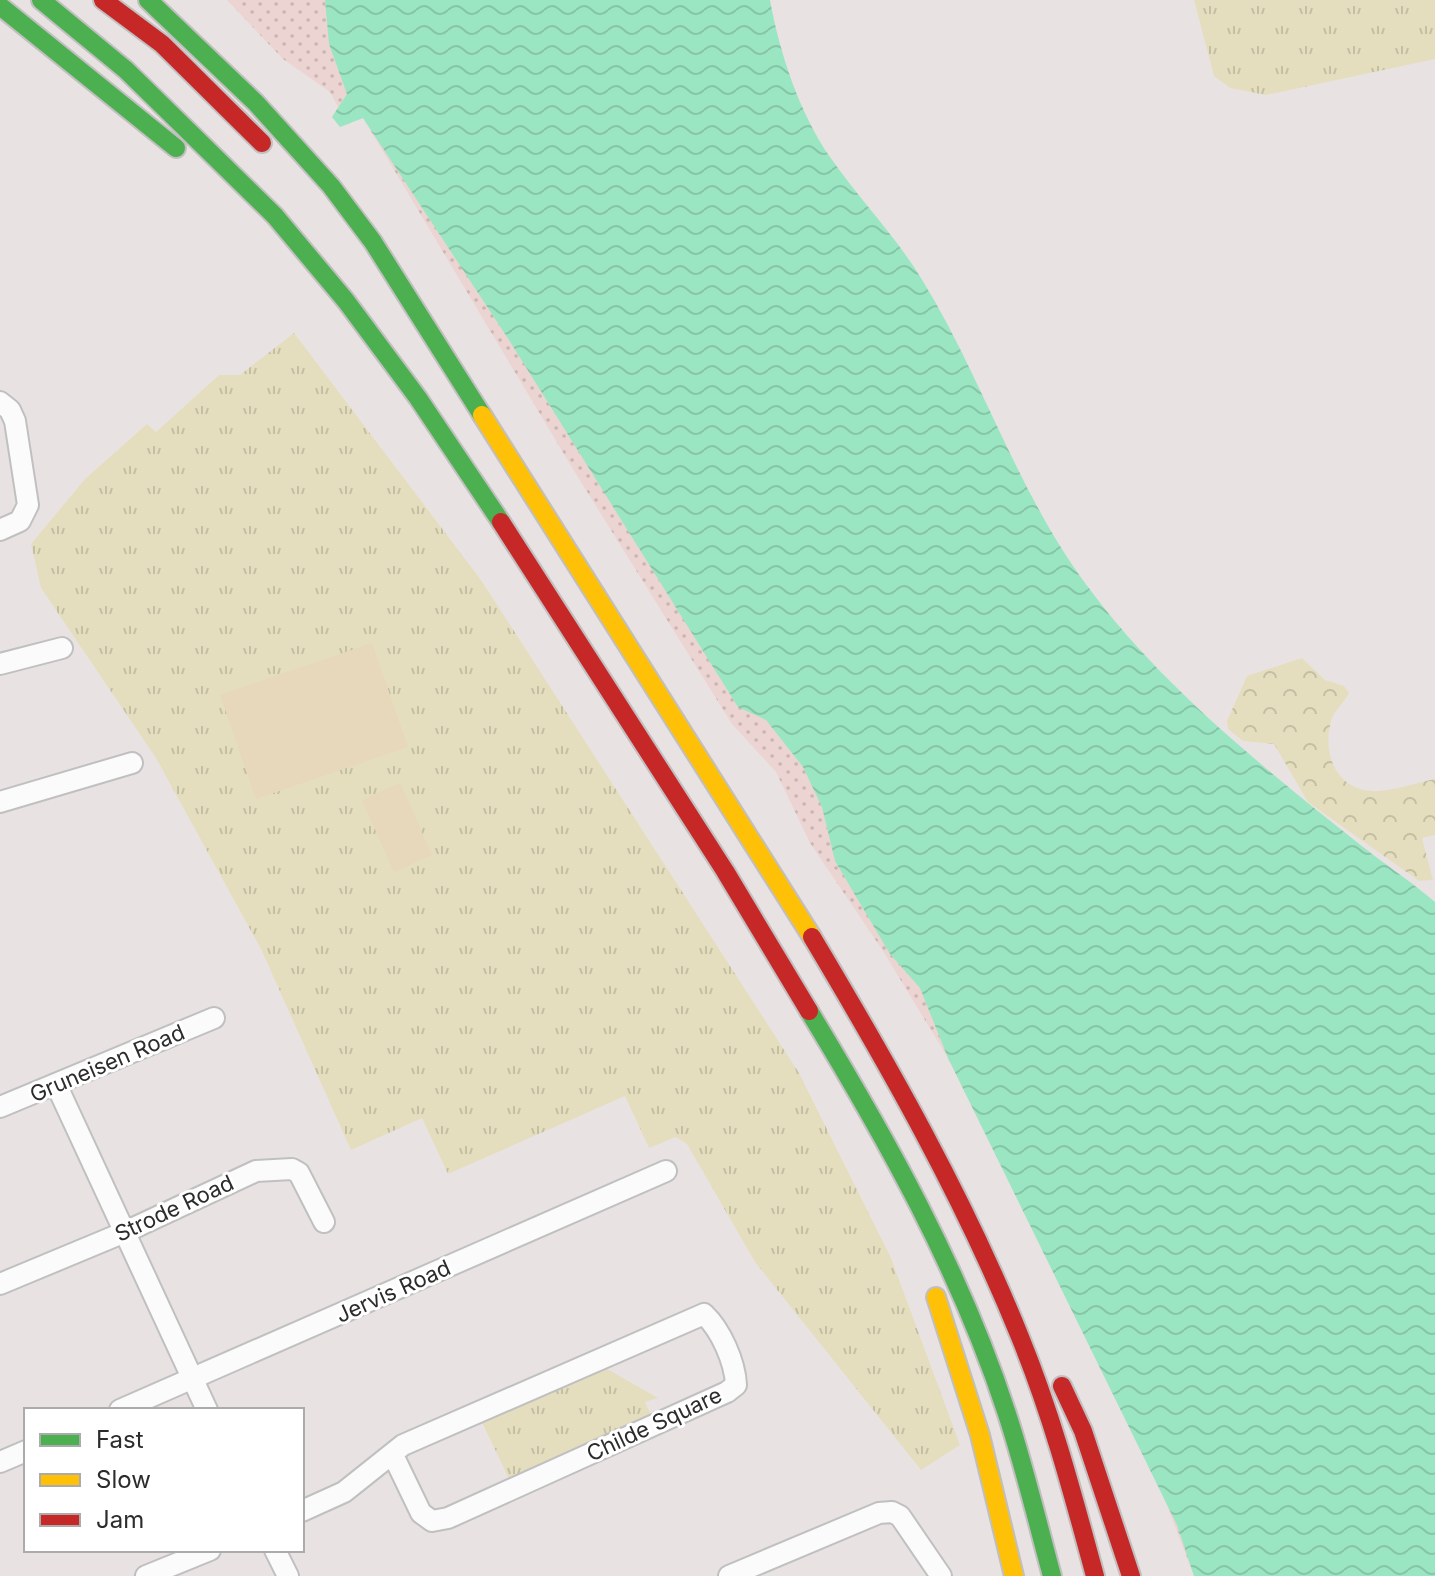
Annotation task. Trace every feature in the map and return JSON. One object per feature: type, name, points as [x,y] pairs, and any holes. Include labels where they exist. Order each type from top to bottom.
[{"type":"highway","points":[[41,0],[126,70],[275,216],[418,398],[557,606],[725,871],[871,1114],[967,1309],[1006,1411],[1052,1576]]},
{"type":"highway","points":[[103,0],[162,44],[270,151]]},
{"type":"highway","points":[[148,0],[219,62],[359,220],[406,301],[598,591],[868,1029],[947,1178],[1013,1321],[1056,1429],[1095,1576]]},
{"type":"highway","points":[[0,6],[105,88],[192,162]]},
{"type":"highway","points":[[333,220],[406,301]]},
{"type":"highway","points":[[276,247],[371,335]]},
{"type":"highway","points":[[871,1114],[918,1244]]},
{"type":"highway","points":[[947,1178],[998,1259],[1041,1338]]},
{"type":"highway","points":[[928,1273],[964,1374],[984,1444],[1014,1576]]},
{"type":"highway","points":[[1053,1364],[1083,1431],[1131,1576]]},
{"type":"street","points":[[0,402],[10,410],[15,421],[28,498],[24,517],[0,530]]},
{"type":"street","points":[[0,664],[62,648]]},
{"type":"street","points":[[0,802],[132,763]]},
{"type":"street","name":"Gruneisen Road","points":[[0,1107],[214,1018]]},
{"type":"street","points":[[56,1084],[206,1408]]},
{"type":"street","points":[[281,1170],[307,1159]]},
{"type":"street","points":[[281,1170],[292,1169],[303,1177],[324,1222]]},
{"type":"street","name":"Strode Road","points":[[0,1284],[125,1232],[256,1171],[281,1170]]},
{"type":"street","name":"Jervis Road","points":[[125,1408],[666,1171]]},
{"type":"street","name":"Childe Square","points":[[304,1510],[344,1492],[403,1445],[704,1314],[713,1323],[735,1372],[736,1385],[727,1392],[448,1518],[432,1521],[421,1513],[393,1455]]},
{"type":"street","points":[[0,1462],[24,1452]]},
{"type":"street","points":[[892,1512],[906,1495]]},
{"type":"street","points":[[729,1576],[756,1571],[879,1513],[892,1512],[900,1516],[941,1576]]},
{"type":"street","points":[[146,1576],[205,1552]]},
{"type":"street","points":[[276,1552],[288,1576]]},
{"type":"green space","points":[[1194,0],[1435,0],[1435,59],[1266,95],[1230,88],[1214,76]]},
{"type":"green space","points":[[294,333],[481,580],[799,1073],[891,1258],[960,1445],[921,1470],[755,1262],[687,1144],[676,1137],[649,1148],[625,1096],[448,1174],[422,1118],[351,1150],[261,949],[156,758],[41,588],[31,544],[85,479],[147,424],[156,432],[219,375],[240,375]]},
{"type":"green space","points":[[1302,658],[1325,680],[1344,686],[1349,693],[1334,714],[1329,732],[1331,758],[1343,779],[1365,790],[1380,791],[1435,779],[1435,835],[1422,838],[1433,880],[1419,881],[1308,802],[1274,744],[1243,741],[1228,729],[1227,721],[1247,676]]},
{"type":"green space","points":[[602,1366],[658,1398],[645,1402],[652,1417],[509,1479],[481,1420]]},
{"type":"sand","points":[[227,0],[366,0],[769,701],[1236,1576],[1194,1576],[1165,1500],[948,1058],[883,951],[810,843],[776,772],[732,724],[571,466],[363,118],[340,127],[332,117],[338,107],[330,92],[283,59]]},
{"type":"shaded area","points":[[372,643],[408,747],[256,799],[220,695]]},
{"type":"shaded area","points":[[400,783],[432,855],[394,872],[362,800]]},
{"type":"water","points":[[325,0],[770,0],[785,62],[819,140],[921,278],[1051,532],[1103,607],[1171,682],[1246,751],[1435,902],[1435,1576],[1194,1576],[1177,1525],[948,1058],[920,988],[890,954],[835,861],[822,807],[803,767],[766,720],[738,707],[507,337],[363,118],[340,127],[332,117],[347,94],[329,44]]},
{"type":"traffic: fast","points":[[41,0],[126,70],[275,216],[346,301],[418,398],[501,522]]},
{"type":"traffic: fast","points":[[148,0],[256,103],[331,186],[373,242],[482,415]]},
{"type":"traffic: fast","points":[[0,6],[176,148]]},
{"type":"traffic: fast","points":[[809,1011],[893,1156],[967,1307],[1013,1431],[1052,1576]]},
{"type":"traffic: slow","points":[[482,415],[812,937]]},
{"type":"traffic: slow","points":[[936,1297],[980,1435],[1014,1576]]},
{"type":"traffic: jam","points":[[103,0],[162,44],[262,143]]},
{"type":"traffic: jam","points":[[501,522],[725,871],[809,1011]]},
{"type":"traffic: jam","points":[[812,937],[924,1133],[998,1285],[1042,1396],[1095,1576]]},
{"type":"traffic: jam","points":[[1062,1386],[1083,1431],[1131,1576]]}]
